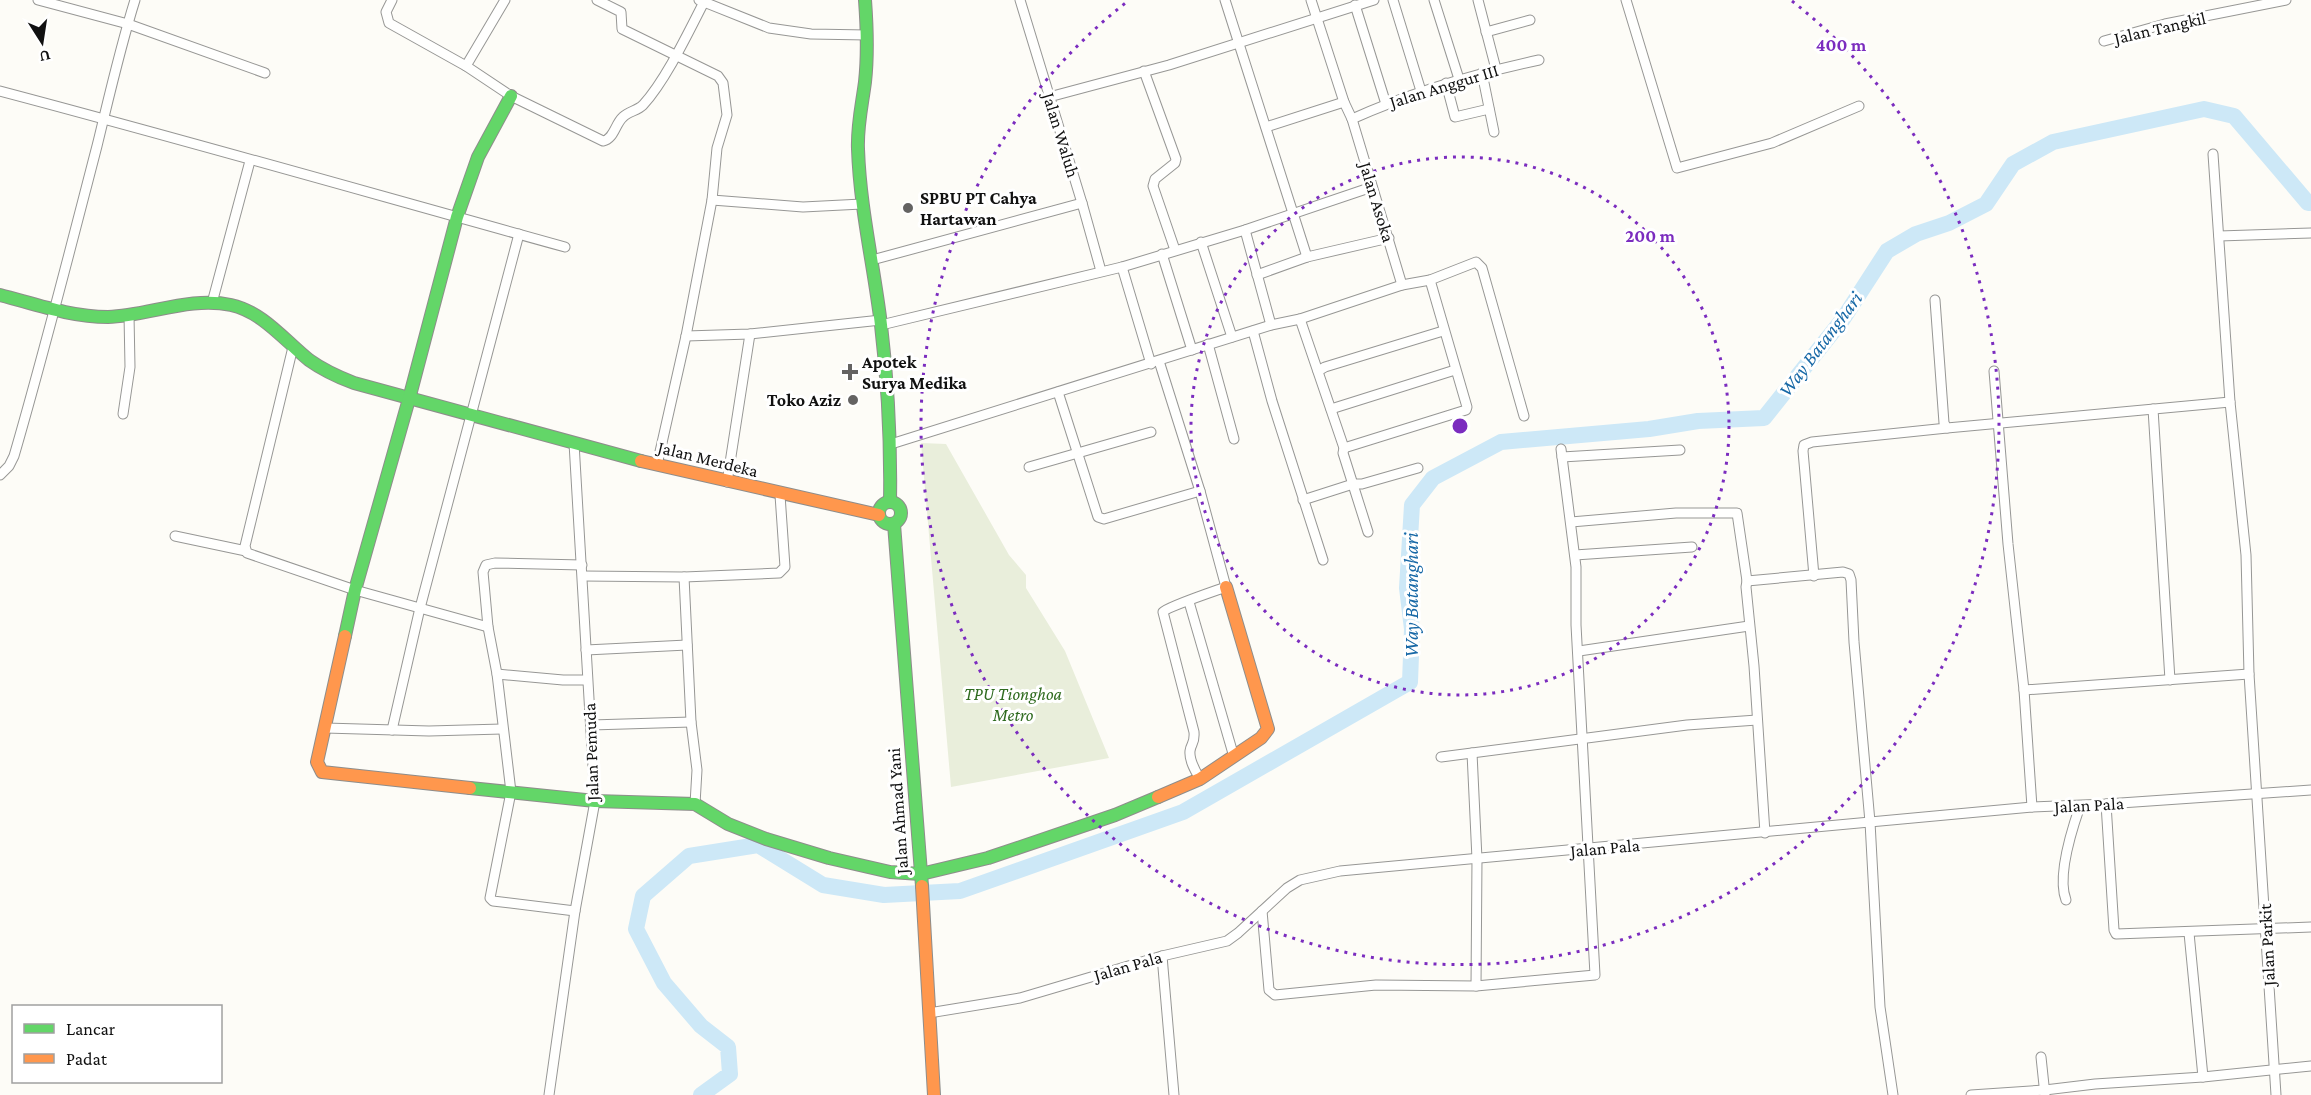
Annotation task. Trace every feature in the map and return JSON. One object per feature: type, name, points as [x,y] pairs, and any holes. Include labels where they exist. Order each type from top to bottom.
[{"type":"street","points":[[38,0],[128,24],[265,73]]},
{"type":"street","points":[[0,475],[9,466],[14,456],[55,309],[117,60],[135,0]]},
{"type":"street","points":[[392,0],[386,12],[389,23],[466,66],[511,96],[598,140],[607,140],[621,118],[643,105],[676,54],[703,1],[769,28],[811,34],[867,35]]},
{"type":"street","points":[[466,66],[505,0]]},
{"type":"street","points":[[597,0],[621,12],[622,29],[676,54],[717,76],[723,83],[727,115],[717,148],[712,200],[686,336],[657,465]]},
{"type":"street","points":[[865,0],[867,35],[865,81],[859,115],[858,149],[862,204],[881,322],[891,444],[890,502]]},
{"type":"street","name":"Jalan Waluh","points":[[1020,0],[1101,271]]},
{"type":"street","points":[[1225,0],[1307,257]]},
{"type":"street","name":"Jalan Asoka","points":[[1311,0],[1344,102],[1352,119],[1402,285]]},
{"type":"street","points":[[1049,97],[1239,43],[1374,0]]},
{"type":"street","points":[[1394,0],[1421,91]]},
{"type":"street","points":[[1434,0],[1459,79]]},
{"type":"street","points":[[1478,0],[1497,69]]},
{"type":"street","points":[[1626,0],[1677,168],[1772,143],[1859,106]]},
{"type":"street","name":"Jalan Tangkil","points":[[2104,41],[2165,24],[2286,0]]},
{"type":"street","points":[[1355,5],[1386,104]]},
{"type":"street","points":[[1486,32],[1530,20]]},
{"type":"street","name":"Jalan Anggur III","points":[[1352,119],[1386,104],[1446,83],[1539,60]]},
{"type":"street","points":[[1144,71],[1176,159],[1175,163],[1155,179],[1153,186],[1175,250]]},
{"type":"street","points":[[1482,73],[1494,132]]},
{"type":"street","points":[[1446,83],[1455,117],[1489,109]]},
{"type":"street","points":[[0,91],[190,141],[250,161],[565,247]]},
{"type":"street","points":[[511,96],[478,157],[457,217],[355,590],[317,762],[322,772],[595,801],[695,804],[728,824],[766,839],[829,858],[921,878],[1115,815],[1200,779],[1261,738],[1268,729],[1200,491],[1122,267]]},
{"type":"street","points":[[1266,127],[1344,102]]},
{"type":"street","name":"Jalan Parkit","points":[[2213,154],[2230,402],[2246,555],[2249,674],[2276,1095]]},
{"type":"street","points":[[212,303],[250,161]]},
{"type":"street","points":[[686,336],[750,334],[881,322],[1122,267],[1245,230],[1372,187]]},
{"type":"street","points":[[712,200],[803,207],[862,204]]},
{"type":"street","points":[[872,260],[1082,203]]},
{"type":"street","points":[[1245,230],[1271,325]]},
{"type":"street","points":[[2219,236],[2311,232]]},
{"type":"street","points":[[392,730],[469,415],[519,234]]},
{"type":"street","points":[[1257,275],[1307,257],[1389,238]]},
{"type":"street","points":[[1201,242],[1232,337]]},
{"type":"street","points":[[1162,254],[1192,350]]},
{"type":"street","points":[[891,444],[1155,363],[1208,344],[1271,325],[1300,319],[1402,285],[1430,280],[1472,263],[1479,264],[1524,416]]},
{"type":"street","points":[[1344,448],[1465,412],[1467,407],[1430,280]]},
{"type":"street","name":"Jalan Merdeka","points":[[0,295],[55,309],[107,317],[212,303],[231,305],[249,312],[326,372],[343,380],[657,465],[780,495],[879,515]]},
{"type":"street","points":[[1935,300],[1944,423],[1947,428]]},
{"type":"street","points":[[123,414],[130,367],[129,315]]},
{"type":"street","points":[[1300,319],[1344,448],[1343,453],[1368,532]]},
{"type":"street","points":[[1253,331],[1323,560]]},
{"type":"street","points":[[1318,371],[1443,331]]},
{"type":"street","points":[[727,482],[750,334]]},
{"type":"street","points":[[1208,344],[1234,439]]},
{"type":"street","points":[[246,551],[245,546],[293,347]]},
{"type":"street","points":[[1331,409],[1455,370]]},
{"type":"street","points":[[1994,370],[2008,544],[2025,690],[2032,807]]},
{"type":"street","points":[[1058,393],[1097,515],[1101,518],[1142,509],[1200,491]]},
{"type":"street","points":[[1814,576],[1804,445],[1812,442],[1999,422],[2230,402]]},
{"type":"street","points":[[2152,409],[2170,680]]},
{"type":"street","points":[[1029,467],[1151,432]]},
{"type":"street","name":"Jalan Pemuda","points":[[549,1095],[575,911],[595,801],[574,443]]},
{"type":"street","points":[[1262,911],[1269,990],[1272,994],[1376,985],[1476,986],[1595,975],[1590,849],[1576,625],[1575,555],[1562,453],[1680,450]]},
{"type":"street","points":[[1303,500],[1353,484],[1362,484],[1418,468]]},
{"type":"street","points":[[583,576],[684,577],[782,572],[785,567],[780,495]]},
{"type":"street","points":[[890,502],[895,503],[901,509],[901,518],[894,524],[886,524],[879,515],[883,504],[890,502]]},
{"type":"street","points":[[1571,522],[1676,513],[1737,513],[1747,581],[1765,833]]},
{"type":"street","name":"Jalan Ahmad Yani","points":[[894,524],[921,878],[934,1095]]},
{"type":"street","points":[[175,536],[246,551],[249,554],[355,590],[488,627]]},
{"type":"street","points":[[1575,555],[1692,547]]},
{"type":"street","points":[[575,911],[491,900],[511,792],[497,674],[488,627],[483,572],[486,565],[495,563],[582,565]]},
{"type":"street","points":[[1747,581],[1843,572],[1849,574],[1851,580],[1854,642],[1870,822],[1880,1007],[1893,1095]]},
{"type":"street","points":[[684,577],[691,722],[697,770],[695,804]]},
{"type":"street","points":[[1200,779],[1193,768],[1190,750],[1195,741],[1194,732],[1163,612],[1168,607],[1189,602],[1226,587]]},
{"type":"street","points":[[1189,602],[1234,757]]},
{"type":"street","points":[[1579,651],[1749,626]]},
{"type":"street","points":[[586,650],[687,645]]},
{"type":"street","points":[[497,674],[588,680]]},
{"type":"street","points":[[2025,690],[2249,674]]},
{"type":"street","points":[[1441,757],[1687,725],[1757,720]]},
{"type":"street","points":[[591,725],[691,722]]},
{"type":"street","points":[[325,728],[429,731],[502,729]]},
{"type":"street","points":[[1472,753],[1477,859],[1476,986]]},
{"type":"street","name":"Jalan Pala","points":[[929,1012],[1020,998],[1162,956],[1227,941],[1287,888],[1308,876],[1340,871],[2032,807],[2080,806],[2311,790]]},
{"type":"street","points":[[2106,804],[2114,930],[2121,935],[2311,927]]},
{"type":"street","points":[[2066,900],[2065,865],[2070,836],[2080,806]]},
{"type":"street","points":[[2189,933],[2203,1077]]},
{"type":"street","points":[[1162,956],[1174,1095]]},
{"type":"street","points":[[2041,1057],[2045,1092]]},
{"type":"street","points":[[1971,1095],[2045,1092],[2094,1084],[2203,1077],[2311,1066]]},
{"type":"green space","name":"TPU Tionghoa Metro","points":[[921,443],[946,444],[1009,555],[1026,575],[1026,588],[1065,651],[1109,758],[951,787]]},
{"type":"waterway","name":"Way Batanghari","points":[[701,1095],[730,1074],[728,1047],[701,1026],[664,983],[636,929],[643,896],[689,856],[758,845],[823,885],[884,895],[960,891],[1183,812],[1410,682],[1412,629],[1407,588],[1412,505],[1433,478],[1501,442],[1649,429],[1698,421],[1764,418],[1843,319],[1887,251],[1916,234],[1949,223],[1986,204],[2013,164],[2053,142],[2204,109],[2234,116],[2308,203],[2311,203]]},
{"type":"traffic: fast","points":[[865,0],[867,62],[859,124],[859,171],[886,369],[890,502]]},
{"type":"traffic: fast","points":[[345,636],[355,590],[457,217],[478,157],[511,96]]},
{"type":"traffic: fast","points":[[0,295],[80,315],[108,317],[200,303],[231,305],[263,320],[314,364],[354,383],[641,461]]},
{"type":"traffic: fast","points":[[890,502],[898,505],[901,513],[898,521],[890,524],[882,521],[879,513],[882,505],[890,502]]},
{"type":"traffic: fast","points":[[894,524],[922,886]]},
{"type":"traffic: fast","points":[[470,788],[595,801],[695,804],[728,824],[766,839],[829,858],[890,872],[921,874],[988,858],[1115,815],[1158,797]]},
{"type":"traffic: slow","points":[[641,461],[879,515]]},
{"type":"traffic: slow","points":[[1158,797],[1200,779],[1261,738],[1268,729],[1226,587]]},
{"type":"traffic: slow","points":[[345,636],[317,762],[322,772],[470,788]]},
{"type":"traffic: slow","points":[[922,886],[934,1095]]},
{"type":"place","name":"SPBU PT Cahya Hartawan","points":[[908,208]]},
{"type":"place","name":"Apotek Surya Medika","points":[[850,372]]},
{"type":"place","name":"Toko Aziz","points":[[853,400]]}]
